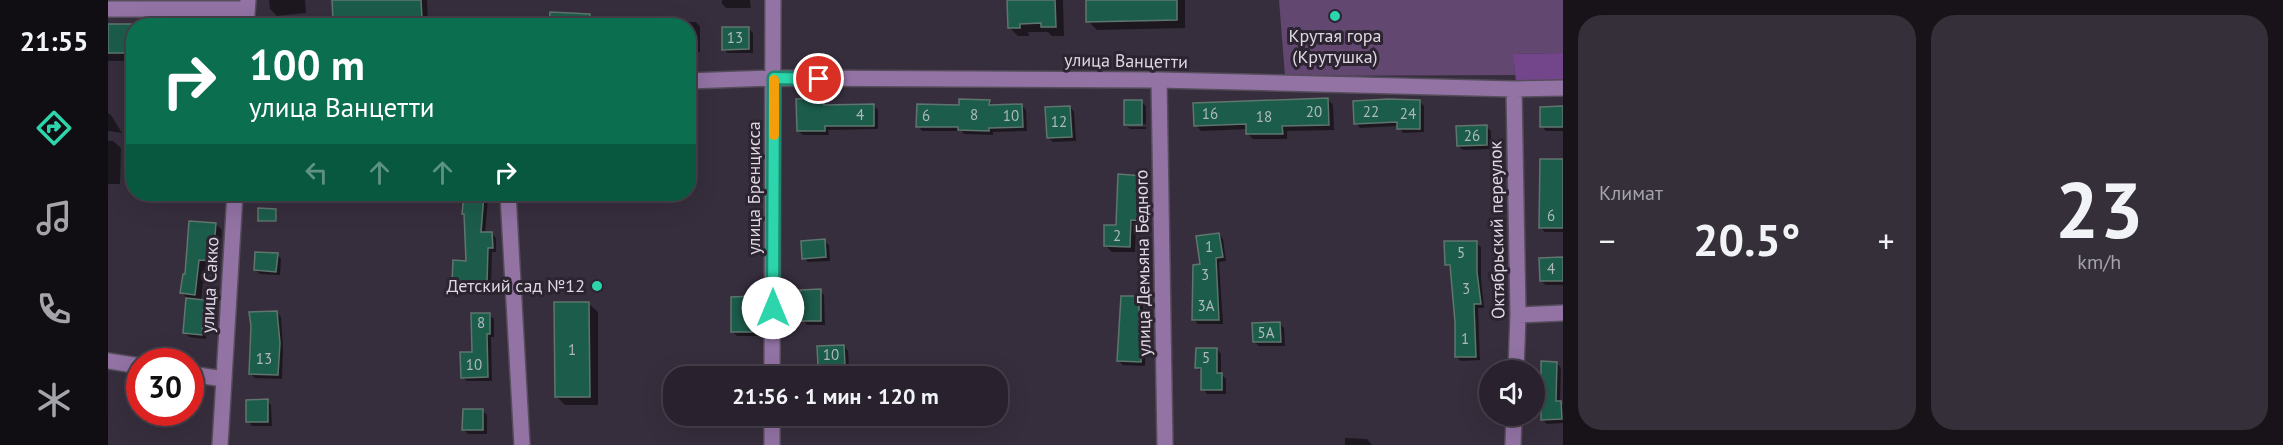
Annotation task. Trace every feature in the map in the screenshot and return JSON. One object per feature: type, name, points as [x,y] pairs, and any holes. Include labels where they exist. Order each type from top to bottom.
[{"type":"street","name":"улица Бренцисса","points":[[772,0],[774,78],[772,366]]},
{"type":"street","points":[[108,9],[247,4]]},
{"type":"street","name":"улица Ванцетти","points":[[696,81],[774,78],[1159,80],[1514,89],[1563,88]]},
{"type":"street","name":"улица Демьяна Бедного","points":[[1159,80],[1166,445]]},
{"type":"street","name":"Октябрьский переулок","points":[[1514,89],[1518,315],[1516,360]]},
{"type":"street","name":"улица Сакко","points":[[220,445],[235,201]]},
{"type":"street","points":[[508,201],[522,445]]},
{"type":"street","points":[[1518,315],[1563,313]]},
{"type":"street","points":[[108,361],[126,364]]},
{"type":"street","points":[[204,376],[224,379]]},
{"type":"street","points":[[772,426],[772,445]]},
{"type":"street","points":[[1513,445],[1514,426]]},
{"type":"shaded area","points":[[1279,0],[1563,0],[1563,53],[1514,54],[1515,75],[1285,76]]},
{"type":"shaded area","points":[[1563,53],[1563,82],[1516,82],[1513,54]]},
{"type":"building","points":[[332,0],[421,0],[422,18],[333,18]]},
{"type":"building","points":[[1007,0],[1055,0],[1056,27],[1041,27],[1041,23],[1020,24],[1020,28],[1008,28]]},
{"type":"building","points":[[1086,0],[1177,0],[1177,20],[1086,22]]},
{"type":"building","points":[[550,12],[590,14],[590,18],[550,18]]},
{"type":"building","points":[[108,24],[126,24],[126,53],[108,53]]},
{"type":"building","points":[[722,27],[749,27],[749,49],[722,50]]},
{"type":"building","points":[[824,98],[824,105],[874,104],[874,126],[825,126],[825,131],[797,131],[796,99]]},
{"type":"building","points":[[1328,98],[1329,125],[1282,126],[1283,134],[1246,134],[1246,124],[1194,126],[1193,103]]},
{"type":"building","points":[[959,99],[990,100],[989,105],[1022,104],[1023,127],[989,128],[989,131],[958,130],[958,127],[916,127],[917,104],[959,105]]},
{"type":"building","points":[[1124,100],[1142,100],[1142,125],[1124,125]]},
{"type":"building","points":[[1420,100],[1420,129],[1397,129],[1397,122],[1354,124],[1353,101]]},
{"type":"building","points":[[1070,106],[1072,137],[1047,138],[1045,107]]},
{"type":"building","points":[[1563,106],[1563,127],[1540,127],[1540,107]]},
{"type":"building","points":[[1487,125],[1487,145],[1457,146],[1456,126]]},
{"type":"building","points":[[1540,159],[1563,159],[1563,228],[1539,228]]},
{"type":"building","points":[[1118,174],[1143,176],[1142,221],[1131,220],[1130,247],[1104,246],[1104,225],[1116,225]]},
{"type":"building","points":[[463,201],[483,201],[481,232],[492,232],[493,248],[488,248],[487,284],[452,283],[453,260],[466,261],[464,214],[462,214]]},
{"type":"building","points":[[258,208],[276,209],[276,221],[258,221]]},
{"type":"building","points":[[189,221],[216,223],[213,261],[199,260],[195,295],[180,293],[183,274],[185,274]]},
{"type":"building","points":[[1219,233],[1223,257],[1216,258],[1219,320],[1192,320],[1193,265],[1200,264],[1196,236]]},
{"type":"building","points":[[825,239],[826,257],[802,259],[801,241]]},
{"type":"building","points":[[1444,241],[1477,241],[1477,272],[1481,304],[1474,304],[1476,357],[1455,357],[1455,322],[1450,265],[1445,265]]},
{"type":"building","points":[[255,252],[278,253],[276,272],[254,270]]},
{"type":"building","points":[[1563,257],[1563,281],[1540,281],[1539,258]]},
{"type":"building","points":[[821,289],[821,321],[801,321],[800,290]]},
{"type":"building","points":[[754,296],[755,332],[731,332],[731,297]]},
{"type":"building","points":[[1121,296],[1139,296],[1139,324],[1142,324],[1141,362],[1117,361]]},
{"type":"building","points":[[186,298],[204,300],[202,335],[183,333]]},
{"type":"building","points":[[554,302],[589,302],[590,397],[555,397]]},
{"type":"building","points":[[277,311],[280,343],[278,375],[249,374],[251,326],[249,312]]},
{"type":"building","points":[[471,313],[490,313],[490,334],[487,334],[488,377],[461,378],[460,352],[472,352]]},
{"type":"building","points":[[1280,322],[1281,342],[1253,342],[1252,323]]},
{"type":"building","points":[[844,345],[845,365],[818,366],[817,346]]},
{"type":"building","points":[[1196,348],[1217,348],[1217,373],[1222,373],[1222,390],[1201,390],[1201,368],[1195,368]]},
{"type":"building","points":[[1545,361],[1557,362],[1556,401],[1561,401],[1562,419],[1545,420]]},
{"type":"building","points":[[268,399],[268,422],[246,422],[246,400]]},
{"type":"building","points":[[463,409],[483,409],[483,430],[462,430]]},
{"type":"slow traffic","points":[[774,80],[774,135]]},
{"type":"place","name":"Крутая гора (Крутушка)","points":[[1335,16]]},
{"type":"place","name":"Детский сад №12","points":[[597,286]]},
{"type":"route","points":[[773,308],[774,78],[819,79]]}]
